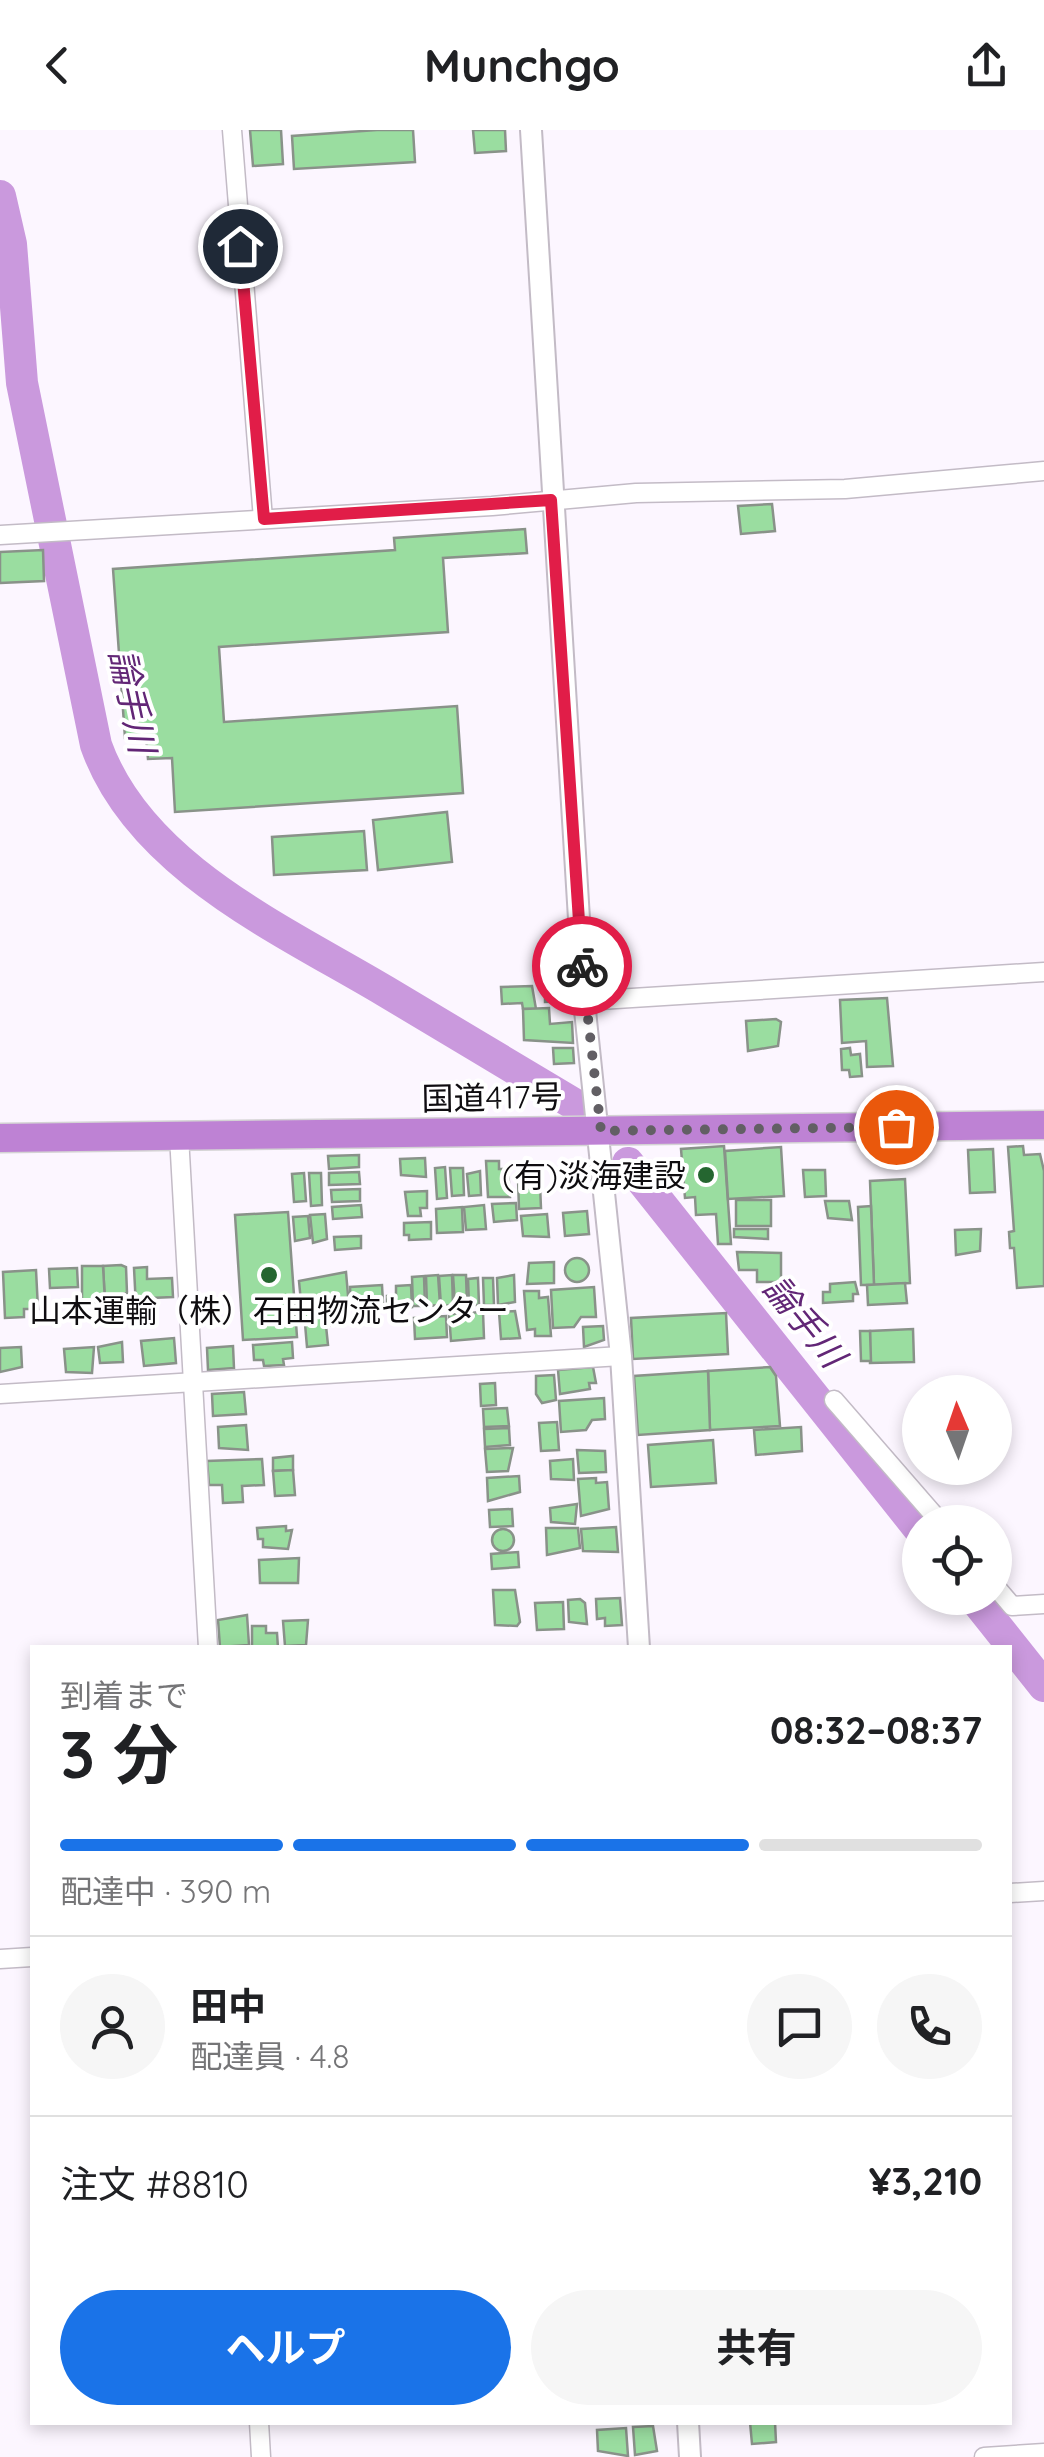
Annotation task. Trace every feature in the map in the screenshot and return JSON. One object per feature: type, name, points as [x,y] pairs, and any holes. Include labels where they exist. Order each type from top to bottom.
[{"type":"highway","name":"国道417号","points":[[0,1138],[1044,1125]]},
{"type":"street","points":[[232,130],[264,519]]},
{"type":"street","points":[[530,130],[584,1001],[601,1131],[621,1356],[639,1645]]},
{"type":"street","points":[[0,536],[636,492],[845,489],[1044,470]]},
{"type":"street","points":[[584,1001],[1044,972]]},
{"type":"street","points":[[179,1136],[208,1645]]},
{"type":"street","points":[[0,1394],[621,1356]]},
{"type":"street","points":[[834,1400],[925,1505]]},
{"type":"street","points":[[1012,1606],[1044,1604]]},
{"type":"street","points":[[1012,1894],[1044,1891]]},
{"type":"street","points":[[0,1959],[30,1957]]},
{"type":"street","points":[[259,2425],[261,2457]]},
{"type":"street","points":[[688,2425],[690,2457]]},
{"type":"street","points":[[984,2457],[1044,2453]]},
{"type":"building","points":[[250,130],[281,130],[283,164],[253,166]]},
{"type":"building","points":[[413,130],[415,162],[294,169],[292,136]]},
{"type":"building","points":[[473,130],[505,130],[506,151],[475,153]]},
{"type":"building","points":[[772,504],[775,531],[741,534],[738,506]]},
{"type":"building","points":[[525,529],[527,553],[443,558],[448,632],[219,647],[224,722],[457,706],[463,793],[175,812],[172,758],[148,759],[146,737],[125,738],[113,569],[395,550],[394,538]]},
{"type":"building","points":[[43,550],[44,581],[0,583],[0,552]]},
{"type":"building","points":[[447,812],[452,862],[378,870],[373,820]]},
{"type":"building","points":[[364,831],[367,870],[274,875],[272,837]]},
{"type":"building","points":[[571,978],[572,1001],[545,1002],[545,979]]},
{"type":"building","points":[[532,986],[536,1009],[523,1009],[522,1003],[502,1004],[501,987]]},
{"type":"building","points":[[887,998],[893,1066],[867,1067],[866,1041],[842,1043],[840,1000]]},
{"type":"building","points":[[549,1008],[550,1024],[572,1022],[573,1043],[524,1040],[523,1009]]},
{"type":"building","points":[[746,1021],[781,1022],[778,1046],[748,1051]]},
{"type":"building","points":[[553,1048],[573,1048],[574,1063],[554,1064]]},
{"type":"building","points":[[850,1048],[851,1055],[860,1054],[862,1076],[850,1077],[849,1070],[842,1070],[841,1049]]},
{"type":"building","points":[[724,1146],[731,1244],[718,1244],[716,1214],[696,1215],[695,1197],[685,1198],[681,1149]]},
{"type":"building","points":[[1023,1146],[1024,1155],[1040,1154],[1044,1171],[1044,1286],[1017,1288],[1014,1248],[1010,1248],[1009,1232],[1014,1231],[1008,1147]]},
{"type":"building","points":[[781,1147],[784,1196],[728,1199],[725,1151]]},
{"type":"building","points":[[993,1149],[995,1192],[970,1193],[968,1150]]},
{"type":"building","points":[[359,1155],[359,1167],[329,1169],[328,1156]]},
{"type":"building","points":[[425,1158],[426,1177],[401,1175],[400,1159]]},
{"type":"building","points":[[486,1161],[499,1161],[499,1169],[508,1169],[510,1197],[488,1197]]},
{"type":"building","points":[[445,1167],[447,1198],[437,1199],[435,1168]]},
{"type":"building","points":[[450,1168],[463,1168],[464,1195],[452,1196]]},
{"type":"building","points":[[803,1170],[825,1170],[826,1196],[805,1197]]},
{"type":"building","points":[[480,1171],[481,1195],[469,1196],[467,1174]]},
{"type":"building","points":[[359,1172],[360,1184],[329,1185],[329,1173]]},
{"type":"building","points":[[304,1173],[306,1201],[294,1202],[292,1174]]},
{"type":"building","points":[[309,1173],[321,1173],[322,1205],[311,1206]]},
{"type":"building","points":[[535,1178],[535,1186],[540,1185],[541,1208],[519,1209],[518,1179]]},
{"type":"building","points":[[905,1179],[910,1283],[874,1285],[870,1181]]},
{"type":"building","points":[[360,1189],[360,1201],[332,1202],[331,1190]]},
{"type":"building","points":[[427,1191],[427,1208],[420,1208],[421,1216],[408,1216],[405,1192]]},
{"type":"building","points":[[736,1200],[771,1200],[771,1226],[736,1226]]},
{"type":"building","points":[[825,1201],[849,1201],[852,1220],[828,1218]]},
{"type":"building","points":[[516,1203],[517,1220],[494,1222],[492,1204]]},
{"type":"building","points":[[361,1205],[362,1217],[333,1219],[332,1207]]},
{"type":"building","points":[[484,1205],[486,1229],[466,1230],[464,1207]]},
{"type":"building","points":[[871,1206],[874,1285],[861,1285],[858,1207]]},
{"type":"building","points":[[462,1207],[463,1232],[437,1233],[436,1209]]},
{"type":"building","points":[[587,1211],[589,1234],[565,1236],[563,1213]]},
{"type":"building","points":[[288,1212],[297,1337],[243,1340],[235,1215]]},
{"type":"building","points":[[325,1214],[327,1239],[313,1243],[310,1215]]},
{"type":"building","points":[[547,1214],[549,1237],[523,1236],[521,1216]]},
{"type":"building","points":[[308,1216],[310,1238],[295,1241],[293,1217]]},
{"type":"building","points":[[431,1222],[431,1239],[409,1240],[409,1235],[404,1235],[404,1223]]},
{"type":"building","points":[[734,1229],[768,1229],[768,1239],[734,1237]]},
{"type":"building","points":[[981,1229],[980,1251],[956,1255],[955,1230]]},
{"type":"building","points":[[361,1236],[361,1248],[335,1250],[334,1237]]},
{"type":"building","points":[[737,1252],[781,1253],[781,1282],[757,1282],[757,1270],[739,1270]]},
{"type":"building","points":[[577,1258],[586,1261],[586,1279],[577,1282],[568,1279],[565,1270],[568,1261]]},
{"type":"building","points":[[554,1262],[554,1283],[527,1284],[529,1263]]},
{"type":"building","points":[[82,1266],[103,1266],[105,1302],[82,1302]]},
{"type":"building","points":[[103,1266],[126,1267],[127,1293],[122,1294],[122,1300],[105,1302]]},
{"type":"building","points":[[147,1267],[147,1279],[172,1278],[173,1297],[151,1298],[151,1306],[136,1307],[134,1268]]},
{"type":"building","points":[[77,1268],[78,1287],[50,1288],[49,1269]]},
{"type":"building","points":[[36,1270],[38,1309],[24,1309],[24,1317],[5,1318],[3,1272]]},
{"type":"building","points":[[346,1272],[349,1307],[342,1307],[343,1315],[333,1315],[334,1325],[326,1326],[328,1345],[307,1347],[304,1312],[314,1311],[313,1301],[301,1302],[299,1281]]},
{"type":"building","points":[[438,1275],[440,1305],[427,1306],[426,1276]]},
{"type":"building","points":[[452,1275],[453,1305],[441,1306],[439,1276]]},
{"type":"building","points":[[453,1275],[466,1275],[467,1304],[455,1305]]},
{"type":"building","points":[[514,1275],[515,1302],[498,1305],[497,1278]]},
{"type":"building","points":[[424,1276],[425,1306],[413,1306],[412,1277]]},
{"type":"building","points":[[478,1278],[479,1305],[469,1305],[468,1279]]},
{"type":"building","points":[[483,1278],[493,1278],[494,1305],[484,1305]]},
{"type":"building","points":[[855,1282],[858,1294],[853,1294],[853,1301],[823,1303],[823,1292],[830,1292],[830,1284]]},
{"type":"building","points":[[905,1283],[907,1303],[868,1305],[867,1285]]},
{"type":"building","points":[[382,1285],[383,1303],[351,1305],[350,1287]]},
{"type":"building","points":[[411,1285],[412,1307],[387,1309],[387,1296],[396,1296],[396,1286]]},
{"type":"building","points":[[594,1287],[596,1317],[581,1317],[574,1327],[553,1328],[551,1290]]},
{"type":"building","points":[[524,1291],[539,1291],[539,1298],[548,1297],[551,1336],[535,1336],[535,1329],[527,1330]]},
{"type":"building","points":[[515,1311],[520,1338],[501,1339],[499,1312]]},
{"type":"building","points":[[483,1312],[484,1338],[451,1341],[449,1314]]},
{"type":"building","points":[[726,1313],[728,1354],[633,1359],[631,1318]]},
{"type":"building","points":[[446,1316],[447,1337],[415,1339],[414,1318]]},
{"type":"building","points":[[603,1326],[604,1340],[584,1347],[583,1327]]},
{"type":"building","points":[[913,1329],[914,1362],[870,1363],[870,1331]]},
{"type":"building","points":[[860,1331],[870,1331],[871,1361],[861,1361]]},
{"type":"building","points":[[174,1338],[176,1363],[144,1366],[141,1341]]},
{"type":"building","points":[[122,1342],[123,1362],[100,1363],[98,1347]]},
{"type":"building","points":[[292,1342],[293,1358],[283,1359],[284,1365],[264,1366],[263,1360],[254,1360],[253,1345]]},
{"type":"building","points":[[233,1346],[234,1368],[208,1370],[207,1348]]},
{"type":"building","points":[[21,1347],[22,1367],[0,1372],[0,1348]]},
{"type":"building","points":[[94,1347],[92,1373],[66,1372],[64,1349]]},
{"type":"building","points":[[593,1367],[596,1383],[589,1383],[590,1389],[560,1394],[558,1370]]},
{"type":"building","points":[[770,1367],[776,1376],[780,1426],[710,1430],[708,1371]]},
{"type":"building","points":[[708,1371],[710,1430],[638,1435],[634,1376]]},
{"type":"building","points":[[554,1375],[556,1400],[542,1403],[536,1394],[536,1376]]},
{"type":"building","points":[[495,1383],[496,1405],[481,1406],[480,1384]]},
{"type":"building","points":[[244,1392],[246,1414],[213,1416],[212,1394]]},
{"type":"building","points":[[604,1398],[605,1419],[592,1420],[586,1430],[561,1432],[559,1401]]},
{"type":"building","points":[[507,1408],[509,1426],[484,1427],[483,1409]]},
{"type":"building","points":[[557,1422],[559,1450],[541,1451],[539,1423]]},
{"type":"building","points":[[246,1425],[248,1450],[219,1448],[218,1427]]},
{"type":"building","points":[[801,1427],[802,1451],[756,1455],[754,1430]]},
{"type":"building","points":[[509,1428],[510,1445],[485,1447],[484,1429]]},
{"type":"building","points":[[713,1440],[716,1483],[651,1487],[648,1445]]},
{"type":"building","points":[[513,1448],[508,1471],[487,1472],[485,1449]]},
{"type":"building","points":[[577,1450],[605,1451],[606,1472],[579,1473]]},
{"type":"building","points":[[293,1456],[293,1470],[273,1471],[273,1458]]},
{"type":"building","points":[[262,1459],[264,1485],[242,1486],[243,1502],[223,1503],[222,1485],[209,1485],[207,1461]]},
{"type":"building","points":[[573,1459],[574,1480],[551,1479],[550,1461]]},
{"type":"building","points":[[293,1470],[295,1495],[275,1496],[273,1471]]},
{"type":"building","points":[[519,1476],[520,1492],[488,1501],[487,1478]]},
{"type":"building","points":[[596,1478],[596,1483],[607,1482],[609,1509],[581,1516],[578,1479]]},
{"type":"building","points":[[577,1504],[575,1524],[551,1522],[550,1508]]},
{"type":"building","points":[[512,1509],[513,1526],[490,1527],[489,1510]]},
{"type":"building","points":[[286,1526],[286,1531],[292,1530],[288,1549],[263,1547],[257,1528]]},
{"type":"building","points":[[616,1527],[618,1552],[583,1551],[581,1529]]},
{"type":"building","points":[[546,1528],[578,1528],[580,1548],[547,1555]]},
{"type":"building","points":[[503,1529],[511,1532],[511,1548],[503,1551],[495,1548],[492,1540],[495,1532]]},
{"type":"building","points":[[518,1552],[519,1567],[492,1569],[491,1554]]},
{"type":"building","points":[[299,1558],[298,1583],[260,1583],[259,1560]]},
{"type":"building","points":[[493,1590],[515,1590],[520,1622],[517,1626],[495,1625]]},
{"type":"building","points":[[620,1598],[622,1625],[605,1626],[605,1618],[597,1619],[596,1599]]},
{"type":"building","points":[[580,1599],[585,1603],[587,1624],[569,1622],[568,1600]]},
{"type":"building","points":[[563,1602],[564,1629],[537,1630],[535,1603]]},
{"type":"building","points":[[247,1615],[249,1645],[220,1645],[218,1620]]},
{"type":"building","points":[[308,1620],[306,1645],[285,1645],[283,1621]]},
{"type":"building","points":[[252,1626],[266,1626],[266,1633],[277,1633],[278,1645],[252,1645]]},
{"type":"building","points":[[750,2425],[775,2425],[776,2442],[752,2444]]},
{"type":"building","points":[[653,2426],[657,2451],[635,2455],[633,2427]]},
{"type":"building","points":[[626,2428],[628,2456],[598,2451],[597,2430]]},
{"type":"waterway","name":"論手川","points":[[0,196],[11,244],[22,383],[96,745],[116,788],[145,826],[179,860],[218,890],[574,1104]]},
{"type":"waterway","name":"論手川","points":[[628,1163],[902,1507]]},
{"type":"waterway","name":"論手川","points":[[988,1615],[1011,1645]]},
{"type":"waterway","name":"論手川","points":[[1012,1646],[1044,1686]]},
{"type":"way so far","points":[[582,966],[601,1131],[896,1127]]},
{"type":"place","name":"(有)淡海建設","points":[[706,1175]]},
{"type":"place","name":"山本運輸（株）石田物流センター","points":[[269,1275]]},
{"type":"route","points":[[240,246],[264,519],[551,500],[582,966]]}]
